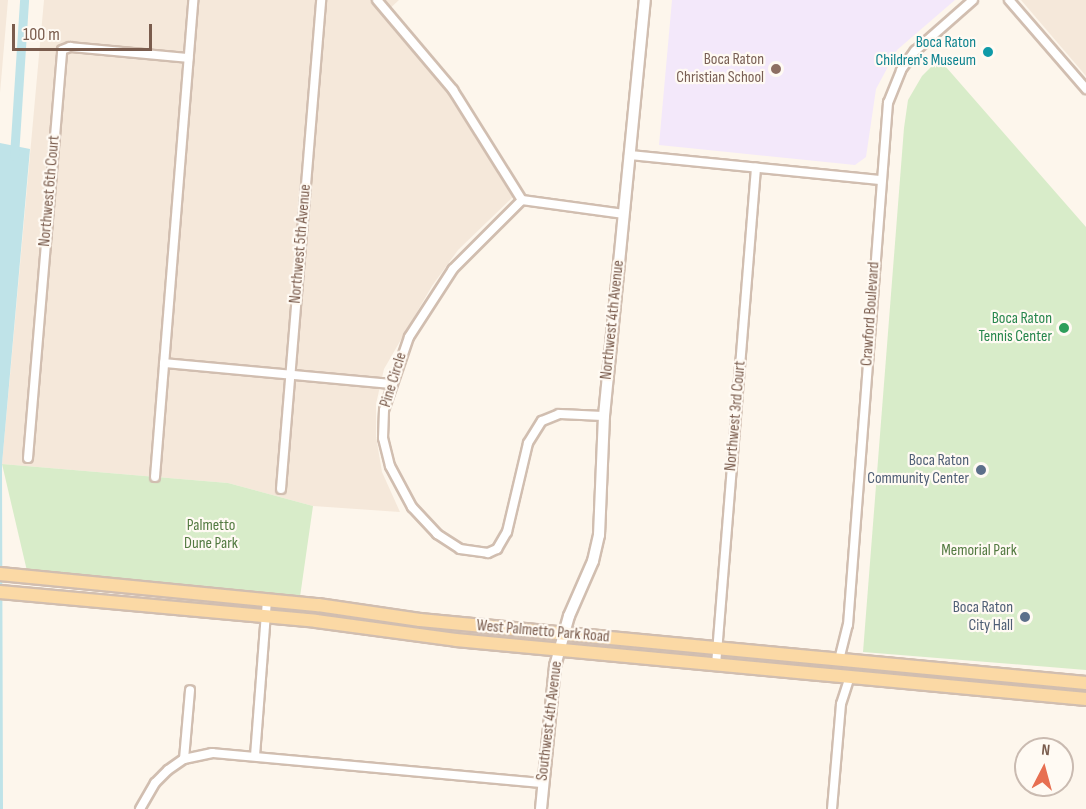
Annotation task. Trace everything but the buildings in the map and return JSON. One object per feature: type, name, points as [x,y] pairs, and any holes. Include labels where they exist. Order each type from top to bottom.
[{"type":"main road","name":"West Palmetto Park Road","points":[[0,574],[267,599],[563,633],[1086,683]]},
{"type":"main road","name":"West Palmetto Park Road","points":[[0,592],[266,616],[559,649],[1086,699]]},
{"type":"main road","points":[[802,672],[825,668],[839,660]]},
{"type":"main road","points":[[850,677],[879,663]]},
{"type":"street","points":[[155,477],[193,0]]},
{"type":"street","name":"Northwest 5th Avenue","points":[[281,489],[321,0]]},
{"type":"street","points":[[376,0],[453,90],[522,200],[624,214]]},
{"type":"street","name":"Northwest 4th Avenue","points":[[563,633],[598,544],[603,416],[645,0]]},
{"type":"street","name":"Crawford Boulevard","points":[[839,660],[848,625],[888,103],[901,70],[924,42],[973,0]]},
{"type":"street","points":[[1009,0],[1086,89]]},
{"type":"street","name":"Northwest 6th Court","points":[[28,458],[62,50],[70,47],[189,58]]},
{"type":"street","points":[[629,155],[881,180]]},
{"type":"street","name":"Northwest 3rd Court","points":[[716,664],[756,168]]},
{"type":"street","name":"Pine Circle","points":[[522,200],[476,244],[440,286],[409,337],[390,384],[383,438],[397,483],[412,507],[437,534],[460,549],[478,554],[497,549],[503,541],[528,443],[543,421],[559,414],[603,416]]},
{"type":"street","points":[[164,363],[390,384]]},
{"type":"street","points":[[255,756],[267,599]]},
{"type":"street","name":"Southwest 4th Avenue","points":[[541,809],[559,649],[563,633]]},
{"type":"street","points":[[832,809],[841,704],[850,677]]},
{"type":"street","points":[[184,759],[190,690]]},
{"type":"street","points":[[141,809],[161,776],[184,759],[212,753],[543,783]]},
{"type":"shaded area","points":[[0,0],[8,0],[0,93]]},
{"type":"shaded area","points":[[44,0],[399,0],[386,12],[439,73],[516,194],[458,250],[432,286],[384,369],[376,404],[376,436],[382,472],[400,512],[313,506],[228,483],[2,464]]},
{"type":"shaded area","name":"Boca Raton Christian School","points":[[672,0],[955,0],[897,50],[876,89],[866,157],[855,165],[659,145]]},
{"type":"shaded area","points":[[1021,0],[1086,0],[1086,76]]},
{"type":"green space","name":"Memorial Park","points":[[939,59],[1086,227],[1086,670],[863,652],[904,128],[908,100],[922,76]]},
{"type":"green space","name":"Palmetto Dune Park","points":[[2,464],[228,483],[313,506],[300,597],[27,571]]},
{"type":"water","points":[[0,143],[30,149],[2,464],[3,809],[0,809]]},
{"type":"waterway","points":[[14,156],[24,0]]},
{"type":"place","name":"Boca Raton Children's Museum","points":[[988,52]]},
{"type":"place","name":"Boca Raton Christian School","points":[[776,69]]},
{"type":"place","name":"Boca Raton Tennis Center","points":[[1064,328]]},
{"type":"place","name":"Boca Raton Community Center","points":[[981,470]]},
{"type":"place","name":"Boca Raton City Hall","points":[[1025,617]]}]
